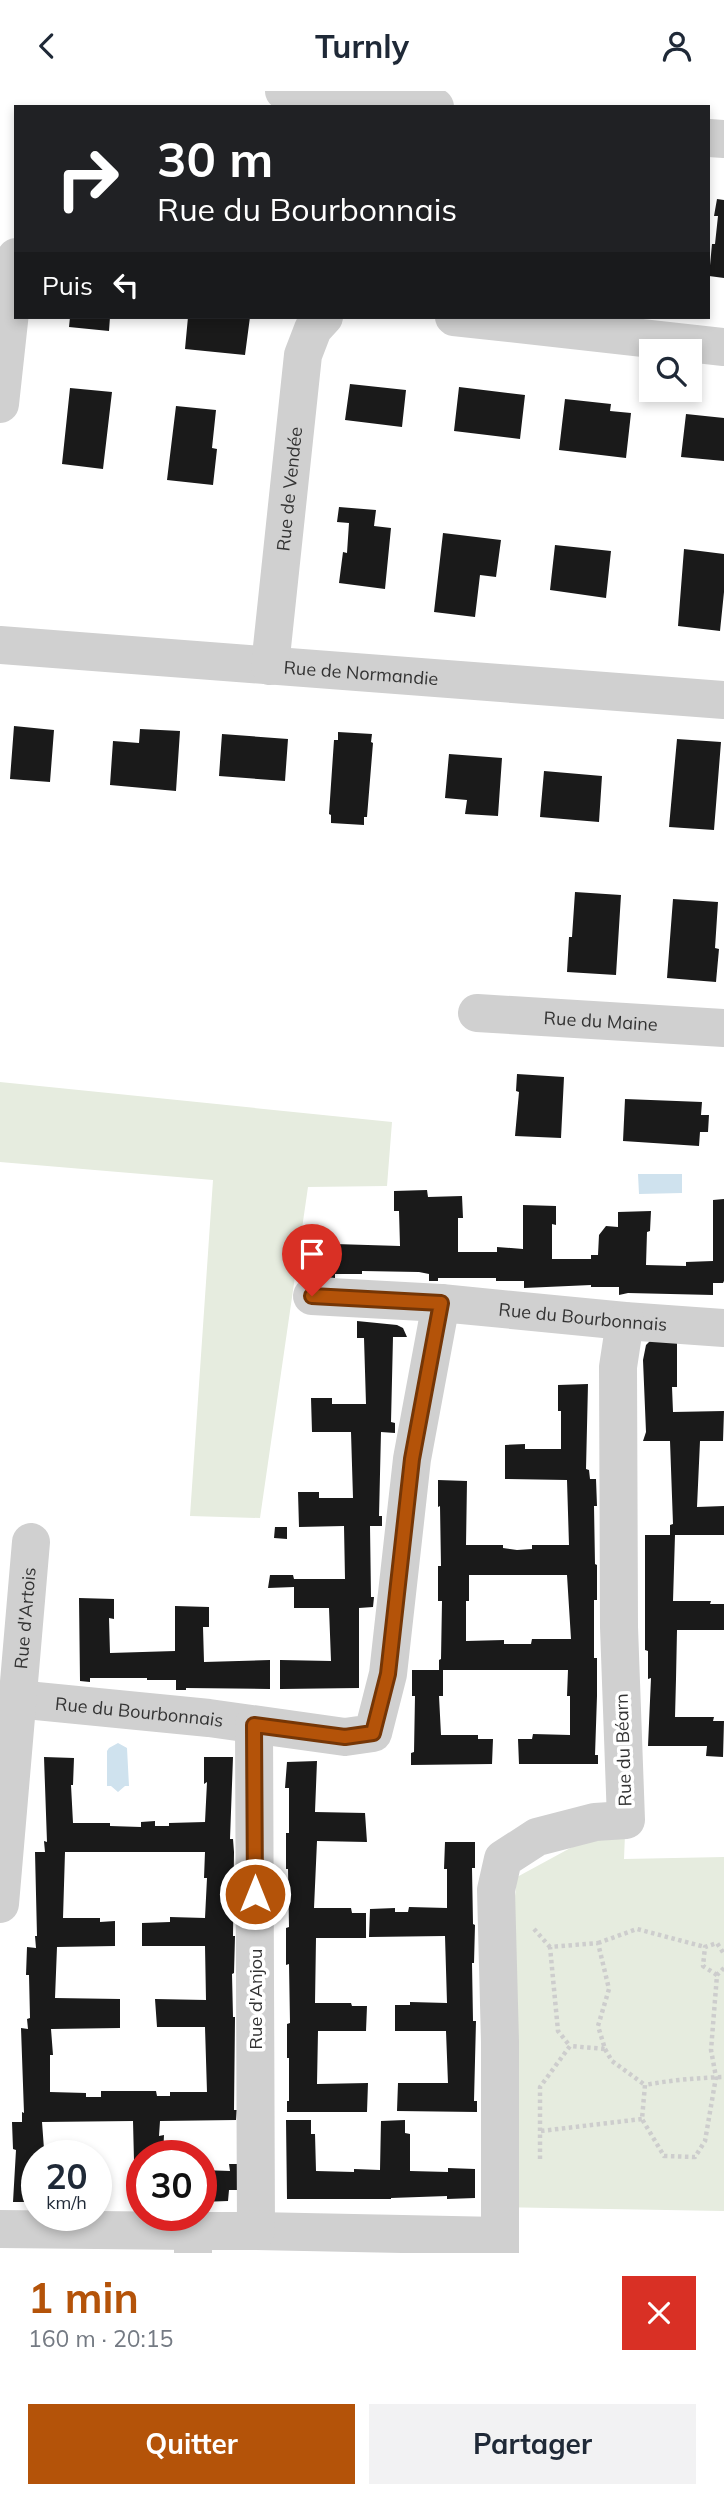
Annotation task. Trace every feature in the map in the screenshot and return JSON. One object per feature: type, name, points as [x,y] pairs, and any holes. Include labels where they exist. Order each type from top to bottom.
[{"type":"street","points":[[284,91],[416,105]]},
{"type":"street","points":[[0,404],[14,275]]},
{"type":"street","name":"Rue de Vendée","points":[[270,666],[303,355],[313,329],[322,319]]},
{"type":"street","points":[[472,319],[724,347]]},
{"type":"street","name":"Rue de Normandie","points":[[0,645],[724,700]]},
{"type":"street","name":"Rue du Maine","points":[[477,1013],[724,1028]]},
{"type":"street","name":"Rue du Bourbonnais","points":[[312,1296],[441,1303],[724,1328]]},
{"type":"street","name":"Rue du Bourbonnais","points":[[16,1699],[209,1718],[345,1737],[373,1733],[388,1674],[412,1459],[441,1303]]},
{"type":"street","name":"Rue du Béarn","points":[[500,2245],[496,1890],[503,1859],[537,1837],[595,1822],[626,1820],[619,1627],[618,1408],[618,1367],[625,1321]]},
{"type":"street","name":"Rue d'Artois","points":[[0,1904],[31,1542]]},
{"type":"street","name":"Rue d'Anjou","points":[[254,1725],[256,2231]]},
{"type":"street","points":[[0,2229],[193,2242],[256,2231],[500,2245]]},
{"type":"path","points":[[605,2049],[570,2046],[558,2031],[550,1947],[598,1943],[636,1929],[705,1947],[717,1943],[724,1954]]},
{"type":"path","points":[[598,1943],[609,1989],[598,2026],[612,2061],[645,2085],[671,2080],[724,2077]]},
{"type":"path","points":[[705,1947],[702,1966],[717,1975]]},
{"type":"path","points":[[645,2085],[642,2119],[664,2156],[695,2157],[705,2141],[716,2077],[711,2050],[717,1975],[724,1968]]},
{"type":"path","points":[[500,2187],[538,2181],[540,2088],[570,2046]]},
{"type":"path","points":[[541,2131],[642,2119]]},
{"type":"shaded area","points":[[0,1082],[392,1122],[387,1186],[308,1187],[260,1518],[190,1516],[213,1180],[0,1162]]},
{"type":"shaded area","points":[[598,1833],[625,1834],[624,1859],[724,1857],[724,2211],[500,2207],[500,2042],[517,1877]]},
{"type":"water","points":[[638,1174],[682,1174],[682,1193],[639,1194]]},
{"type":"water","points":[[118,1743],[127,1748],[129,1786],[118,1792],[107,1786],[107,1751]]},
{"type":"building","points":[[717,199],[724,200],[724,278],[710,276],[712,244],[715,244],[718,216],[714,216]]},
{"type":"building","points":[[70,319],[110,319],[109,331],[69,327]]},
{"type":"building","points":[[188,319],[250,319],[245,355],[185,349]]},
{"type":"building","points":[[350,384],[406,390],[402,427],[345,420]]},
{"type":"building","points":[[459,387],[525,395],[520,439],[454,431]]},
{"type":"building","points":[[70,388],[112,392],[103,469],[62,464]]},
{"type":"building","points":[[565,399],[611,404],[610,411],[631,413],[626,458],[559,450]]},
{"type":"building","points":[[176,406],[216,410],[212,448],[217,449],[213,485],[167,480]]},
{"type":"building","points":[[686,414],[724,418],[724,461],[681,457]]},
{"type":"building","points":[[339,507],[376,510],[374,526],[391,528],[385,589],[339,583],[343,552],[347,553],[349,523],[337,522]]},
{"type":"building","points":[[443,533],[501,540],[496,577],[480,575],[475,617],[434,612]]},
{"type":"building","points":[[555,545],[611,551],[606,598],[550,590]]},
{"type":"building","points":[[684,549],[724,554],[720,631],[678,626]]},
{"type":"building","points":[[14,726],[54,730],[50,782],[10,779]]},
{"type":"building","points":[[140,729],[180,731],[176,791],[110,785],[113,741],[139,743]]},
{"type":"building","points":[[338,732],[372,734],[367,817],[364,817],[364,825],[331,823],[329,814],[334,740],[338,740]]},
{"type":"building","points":[[222,734],[288,739],[285,781],[219,776]]},
{"type":"building","points":[[677,739],[721,742],[714,830],[669,827]]},
{"type":"building","points":[[449,754],[502,758],[498,816],[465,814],[467,800],[445,798]]},
{"type":"building","points":[[544,771],[602,776],[599,822],[540,817]]},
{"type":"building","points":[[575,892],[621,895],[616,975],[567,972]]},
{"type":"building","points":[[673,899],[718,902],[715,948],[719,949],[716,982],[667,978]]},
{"type":"building","points":[[517,1074],[564,1077],[561,1138],[515,1136],[519,1092],[516,1091]]},
{"type":"building","points":[[625,1099],[702,1102],[701,1115],[709,1115],[708,1132],[700,1132],[699,1146],[623,1141]]},
{"type":"building","points":[[427,1190],[428,1197],[462,1196],[463,1218],[458,1218],[458,1252],[497,1252],[497,1247],[523,1249],[523,1205],[556,1206],[556,1225],[552,1224],[552,1259],[591,1259],[591,1255],[598,1255],[599,1235],[606,1226],[618,1227],[618,1212],[651,1211],[646,1265],[686,1266],[686,1262],[713,1261],[713,1200],[724,1199],[724,1281],[713,1283],[713,1295],[619,1295],[619,1287],[591,1285],[524,1288],[524,1281],[496,1281],[496,1278],[438,1278],[438,1281],[429,1281],[429,1274],[419,1272],[362,1271],[362,1274],[335,1274],[335,1278],[313,1276],[317,1239],[335,1238],[335,1244],[400,1246],[399,1211],[394,1211],[394,1191]]},
{"type":"building","points":[[357,1321],[397,1325],[403,1328],[407,1337],[393,1337],[391,1422],[395,1423],[395,1433],[381,1432],[379,1516],[382,1516],[382,1526],[370,1526],[371,1597],[374,1597],[373,1607],[359,1608],[359,1688],[280,1689],[280,1660],[331,1661],[329,1608],[294,1608],[294,1587],[268,1588],[270,1575],[293,1575],[294,1579],[345,1579],[344,1526],[299,1527],[298,1492],[319,1492],[319,1498],[353,1498],[351,1432],[312,1432],[311,1398],[332,1398],[332,1404],[366,1404],[364,1338],[357,1338]]},
{"type":"building","points":[[650,1341],[677,1342],[677,1387],[672,1387],[673,1412],[724,1411],[723,1441],[700,1441],[697,1507],[724,1506],[724,1535],[675,1535],[673,1601],[711,1601],[710,1604],[724,1604],[724,1630],[677,1630],[675,1717],[714,1717],[713,1721],[724,1721],[723,1757],[706,1756],[707,1746],[648,1746],[651,1678],[648,1679],[648,1651],[645,1650],[645,1535],[670,1535],[670,1525],[673,1524],[670,1441],[643,1441],[646,1432],[643,1360],[646,1345]]},
{"type":"building","points":[[588,1384],[586,1469],[589,1470],[590,1479],[596,1479],[597,1506],[594,1506],[597,1600],[594,1600],[594,1658],[597,1658],[595,1755],[598,1755],[598,1764],[519,1764],[518,1739],[532,1739],[533,1734],[570,1735],[568,1670],[443,1670],[443,1696],[439,1696],[441,1735],[478,1735],[478,1739],[493,1739],[492,1764],[411,1765],[411,1753],[414,1752],[415,1696],[412,1696],[412,1670],[439,1670],[441,1659],[438,1480],[467,1481],[466,1545],[503,1545],[503,1548],[517,1550],[532,1549],[532,1545],[569,1545],[567,1480],[505,1479],[505,1445],[525,1444],[525,1449],[561,1449],[558,1385]],"holes":[[[469,1575],[567,1575],[571,1639],[532,1639],[531,1644],[504,1644],[504,1640],[466,1641]]]},
{"type":"building","points":[[275,1527],[287,1527],[287,1539],[274,1538]]},
{"type":"building","points":[[79,1598],[114,1599],[114,1619],[109,1618],[110,1653],[175,1651],[175,1606],[209,1607],[209,1627],[203,1627],[204,1662],[270,1660],[270,1689],[176,1690],[176,1680],[147,1678],[90,1678],[90,1682],[80,1681]]},
{"type":"building","points":[[44,1757],[74,1758],[71,1785],[73,1823],[110,1823],[110,1826],[141,1827],[141,1822],[155,1821],[155,1826],[169,1826],[169,1823],[205,1822],[207,1782],[204,1784],[204,1757],[233,1757],[230,1839],[233,1839],[234,1852],[235,1936],[232,1974],[235,2017],[234,2110],[237,2110],[236,2120],[160,2121],[159,2136],[164,2135],[164,2140],[133,2140],[133,2121],[42,2122],[43,2140],[21,2140],[21,2202],[13,2202],[16,2150],[13,2149],[12,2122],[22,2122],[22,2112],[24,2113],[21,2028],[28,2029],[27,2019],[30,2018],[29,1975],[26,1975],[27,1947],[36,1948],[37,1936],[35,1852],[45,1852],[44,1841],[47,1842]],"holes":[[[65,1852],[205,1852],[204,1878],[207,1878],[205,1918],[170,1917],[170,1922],[142,1923],[142,1946],[205,1946],[206,2000],[155,1999],[157,2027],[205,2027],[207,2092],[170,2092],[170,2096],[157,2096],[156,2091],[101,2091],[101,2097],[86,2097],[86,2093],[50,2092],[50,2055],[53,2055],[51,2029],[120,2028],[120,1999],[55,1998],[57,1947],[115,1946],[115,1921],[100,1922],[100,1918],[63,1918]]]},
{"type":"building","points":[[317,1761],[315,1812],[365,1813],[367,1842],[317,1841],[314,1908],[351,1908],[352,1913],[366,1913],[366,1938],[316,1938],[315,2003],[367,2006],[366,2031],[318,2031],[317,2084],[368,2083],[367,2112],[287,2112],[287,2024],[290,2023],[289,1964],[286,1965],[286,1928],[289,1927],[286,1833],[289,1833],[289,1788],[285,1788],[287,1762]]},
{"type":"building","points":[[445,1842],[475,1842],[475,1868],[472,1868],[475,1925],[472,1963],[473,2021],[476,2021],[474,2101],[477,2101],[477,2112],[397,2111],[398,2083],[448,2083],[446,2031],[395,2031],[395,2005],[410,2005],[410,2002],[447,2003],[445,1936],[369,1937],[370,1909],[395,1908],[395,1912],[408,1912],[409,1907],[447,1908]]},
{"type":"building","points":[[286,2120],[311,2120],[311,2134],[315,2134],[316,2171],[354,2172],[354,2169],[380,2170],[381,2121],[405,2120],[405,2133],[410,2134],[410,2171],[448,2172],[448,2168],[475,2169],[475,2198],[447,2199],[447,2196],[287,2199]]},
{"type":"building","points":[[229,2164],[243,2164],[241,2190],[229,2190],[228,2201],[217,2201],[217,2171],[230,2171]]},
{"type":"route","points":[[255,1894],[254,1725],[345,1737],[373,1733],[388,1674],[412,1459],[441,1303],[312,1296]]}]
